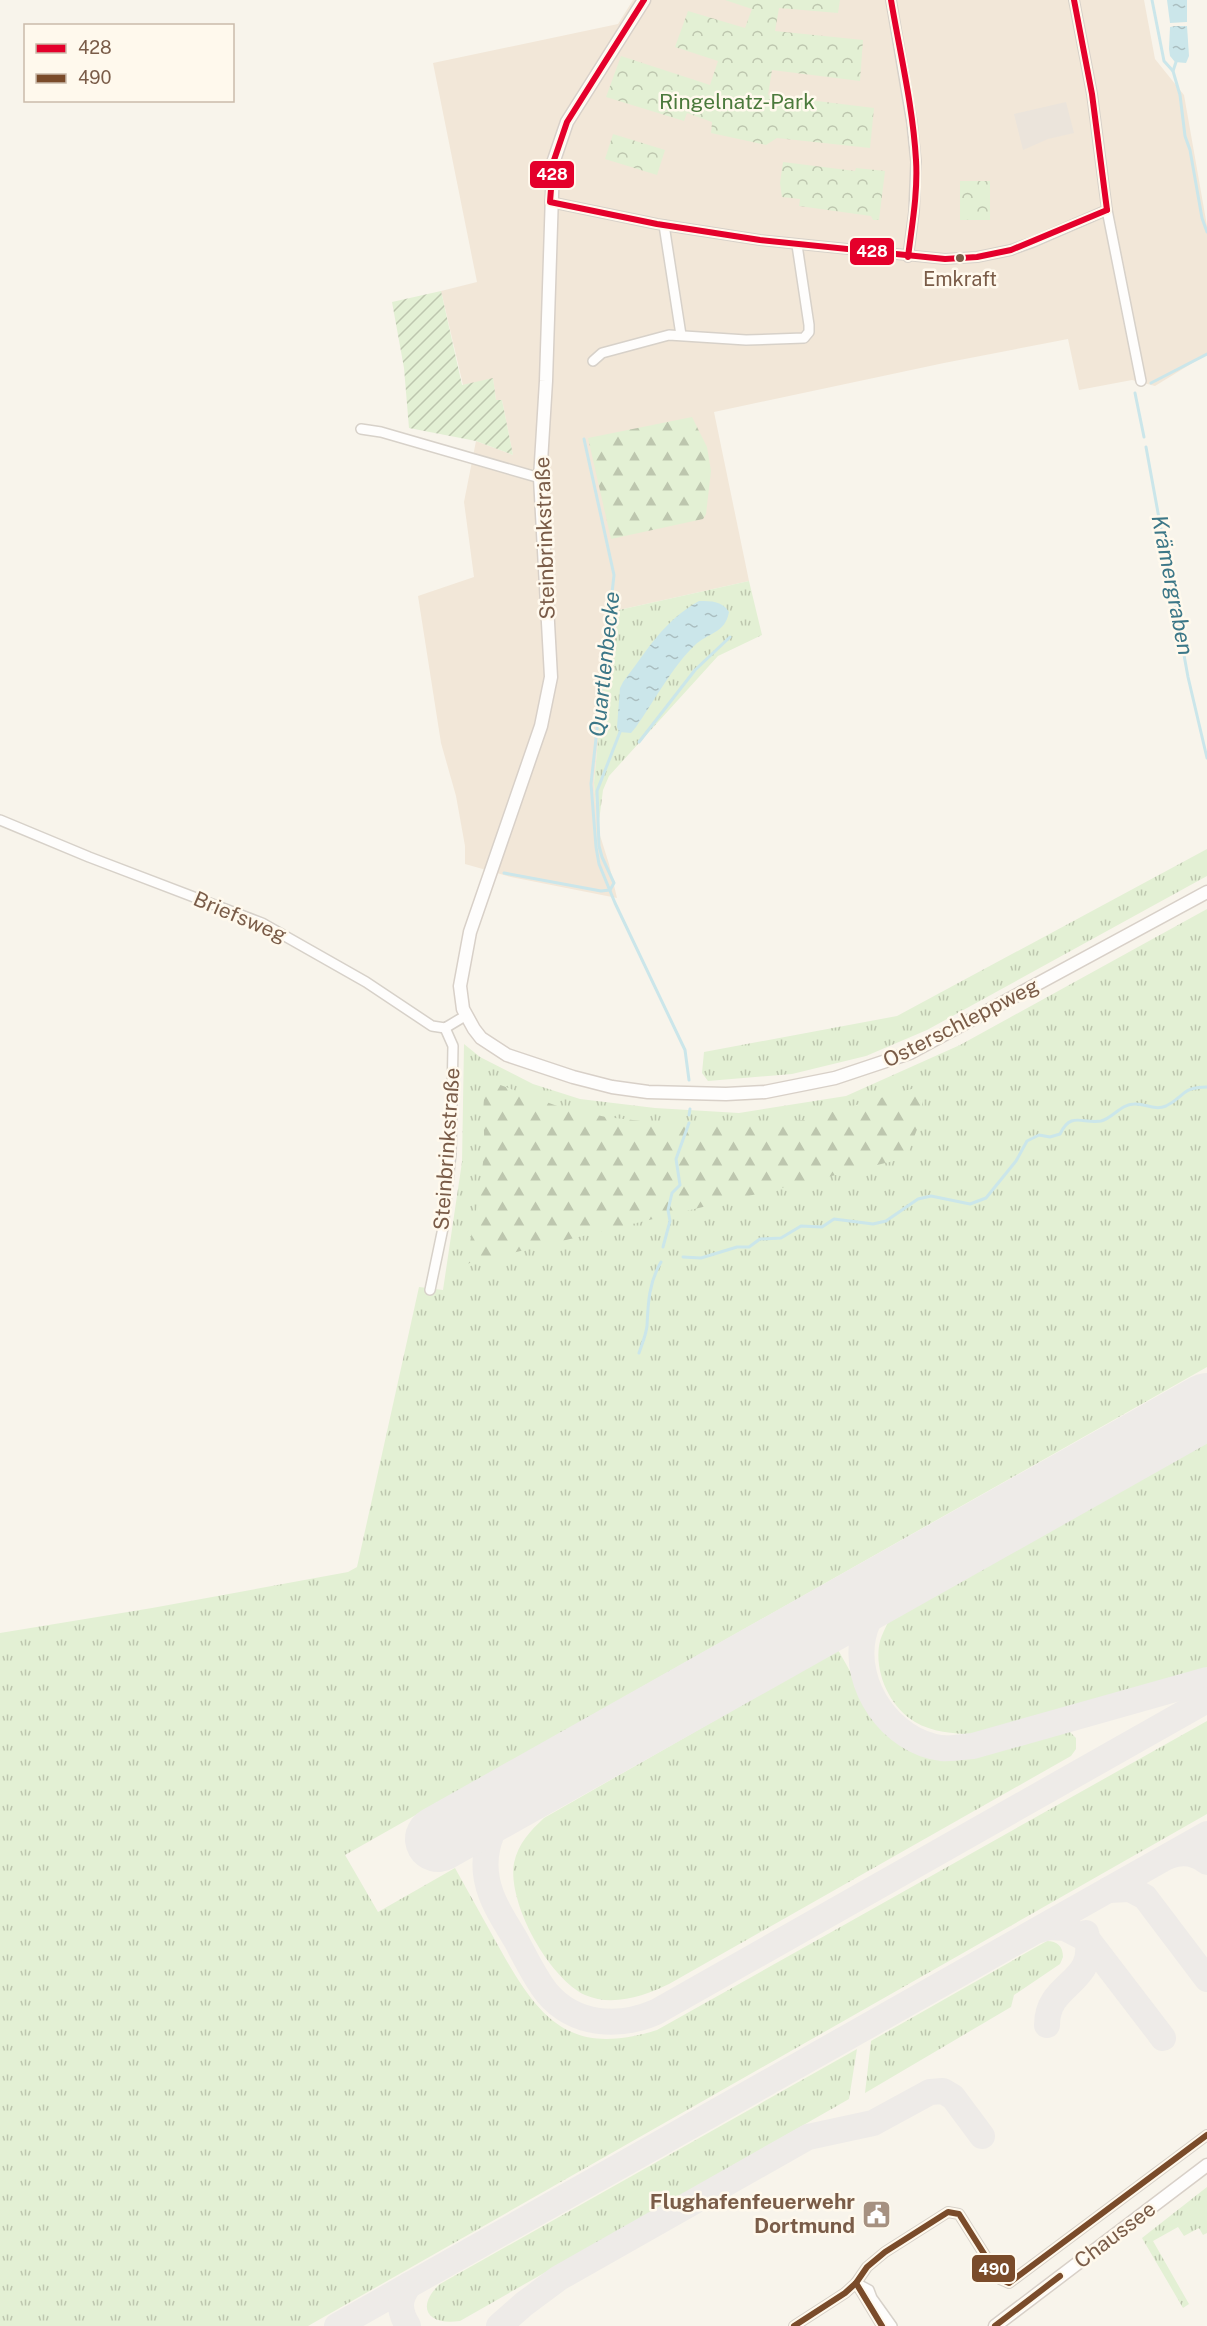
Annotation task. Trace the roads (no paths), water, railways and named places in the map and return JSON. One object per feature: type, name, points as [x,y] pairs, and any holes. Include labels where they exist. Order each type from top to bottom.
[{"type":"street","name":"Steinbrinkstraße","points":[[465,1016],[460,986],[465,952],[480,899],[541,726],[550,677],[540,478],[546,381],[553,163],[567,122],[644,0]]},
{"type":"street","points":[[891,0],[912,123],[916,162],[914,212],[908,257]]},
{"type":"street","points":[[1074,0],[1092,94],[1107,210],[1141,381]]},
{"type":"street","points":[[550,202],[664,225],[797,245],[908,257],[960,259],[998,253],[1033,242],[1107,210]]},
{"type":"street","points":[[664,225],[681,335]]},
{"type":"street","points":[[593,361],[602,352],[669,335],[746,340],[804,338],[809,332],[809,325],[797,245]]},
{"type":"street","points":[[361,429],[381,432],[540,478]]},
{"type":"street","name":"Briefsweg","points":[[0,820],[89,857],[262,923],[366,982],[432,1026],[445,1028]]},
{"type":"street","name":"Osterschleppweg","points":[[465,1016],[482,1038],[507,1055],[553,1072],[612,1087],[670,1093],[726,1094],[800,1087],[873,1067],[910,1053],[1207,892]]},
{"type":"street","points":[[445,1028],[465,1016]]},
{"type":"street","name":"Steinbrinkstraße","points":[[430,1290],[448,1191],[452,1129],[453,1046],[445,1028]]},
{"type":"street","points":[[794,2326],[845,2294],[856,2283],[867,2266],[885,2252],[948,2212],[959,2214],[1000,2279],[1009,2283],[1207,2135]]},
{"type":"street","name":"Chaussee","points":[[995,2326],[1207,2165]]},
{"type":"street","points":[[856,2283],[882,2326]]},
{"type":"street","points":[[856,2283],[869,2290],[892,2326]]},
{"type":"water","points":[[1167,0],[1187,0],[1187,22],[1170,23]]},
{"type":"water","points":[[1187,26],[1189,56],[1186,63],[1175,62],[1170,56],[1170,27]]},
{"type":"water","points":[[699,601],[716,602],[726,608],[729,612],[724,625],[699,641],[686,654],[631,733],[619,732],[617,727],[620,688],[623,682],[665,627]]},
{"type":"waterway","points":[[1152,0],[1164,61],[1173,71]]},
{"type":"waterway","name":"Krämergraben","points":[[1176,62],[1173,71],[1180,95],[1185,136],[1190,150],[1202,218],[1207,232]]},
{"type":"waterway","name":"Krämergraben","points":[[1151,383],[1207,354]]},
{"type":"waterway","name":"Krämergraben","points":[[1135,393],[1144,437]]},
{"type":"waterway","name":"Quartlenbecke","points":[[584,439],[614,575],[591,784],[596,847],[599,864],[615,903],[685,1050],[689,1080]]},
{"type":"waterway","name":"Krämergraben","points":[[1146,447],[1188,677],[1207,758]]},
{"type":"waterway","points":[[639,742],[695,670],[730,637]]},
{"type":"waterway","name":"Quartlenbecke","points":[[504,873],[601,891],[610,890],[614,883],[599,846],[597,791],[620,732]]},
{"type":"waterway","points":[[683,1257],[701,1258],[737,1247],[749,1247],[760,1239],[781,1238],[801,1226],[822,1227],[834,1219],[873,1224],[886,1221],[918,1199],[931,1196],[970,1204],[986,1198],[1016,1161],[1027,1141],[1039,1135],[1050,1137],[1060,1134],[1064,1127],[1073,1121],[1101,1121],[1129,1105],[1166,1106],[1192,1089],[1207,1087]]},
{"type":"waterway","name":"Quartlenbecke","points":[[689,1115],[690,1109]]},
{"type":"waterway","name":"Quartlenbecke","points":[[663,1247],[670,1221],[668,1210],[672,1193],[680,1185],[676,1159],[689,1123]]},
{"type":"waterway","name":"Quartlenbecke","points":[[639,1353],[646,1329],[652,1285],[661,1262]]},
{"type":"place","name":"Emkraft","points":[[960,258]]},
{"type":"place","name":"Flughafenfeuerwehr Dortmund","points":[[876,2214]]},
{"type":"park label","name":"Ringelnatz-Park","points":[[737,102]]}]
